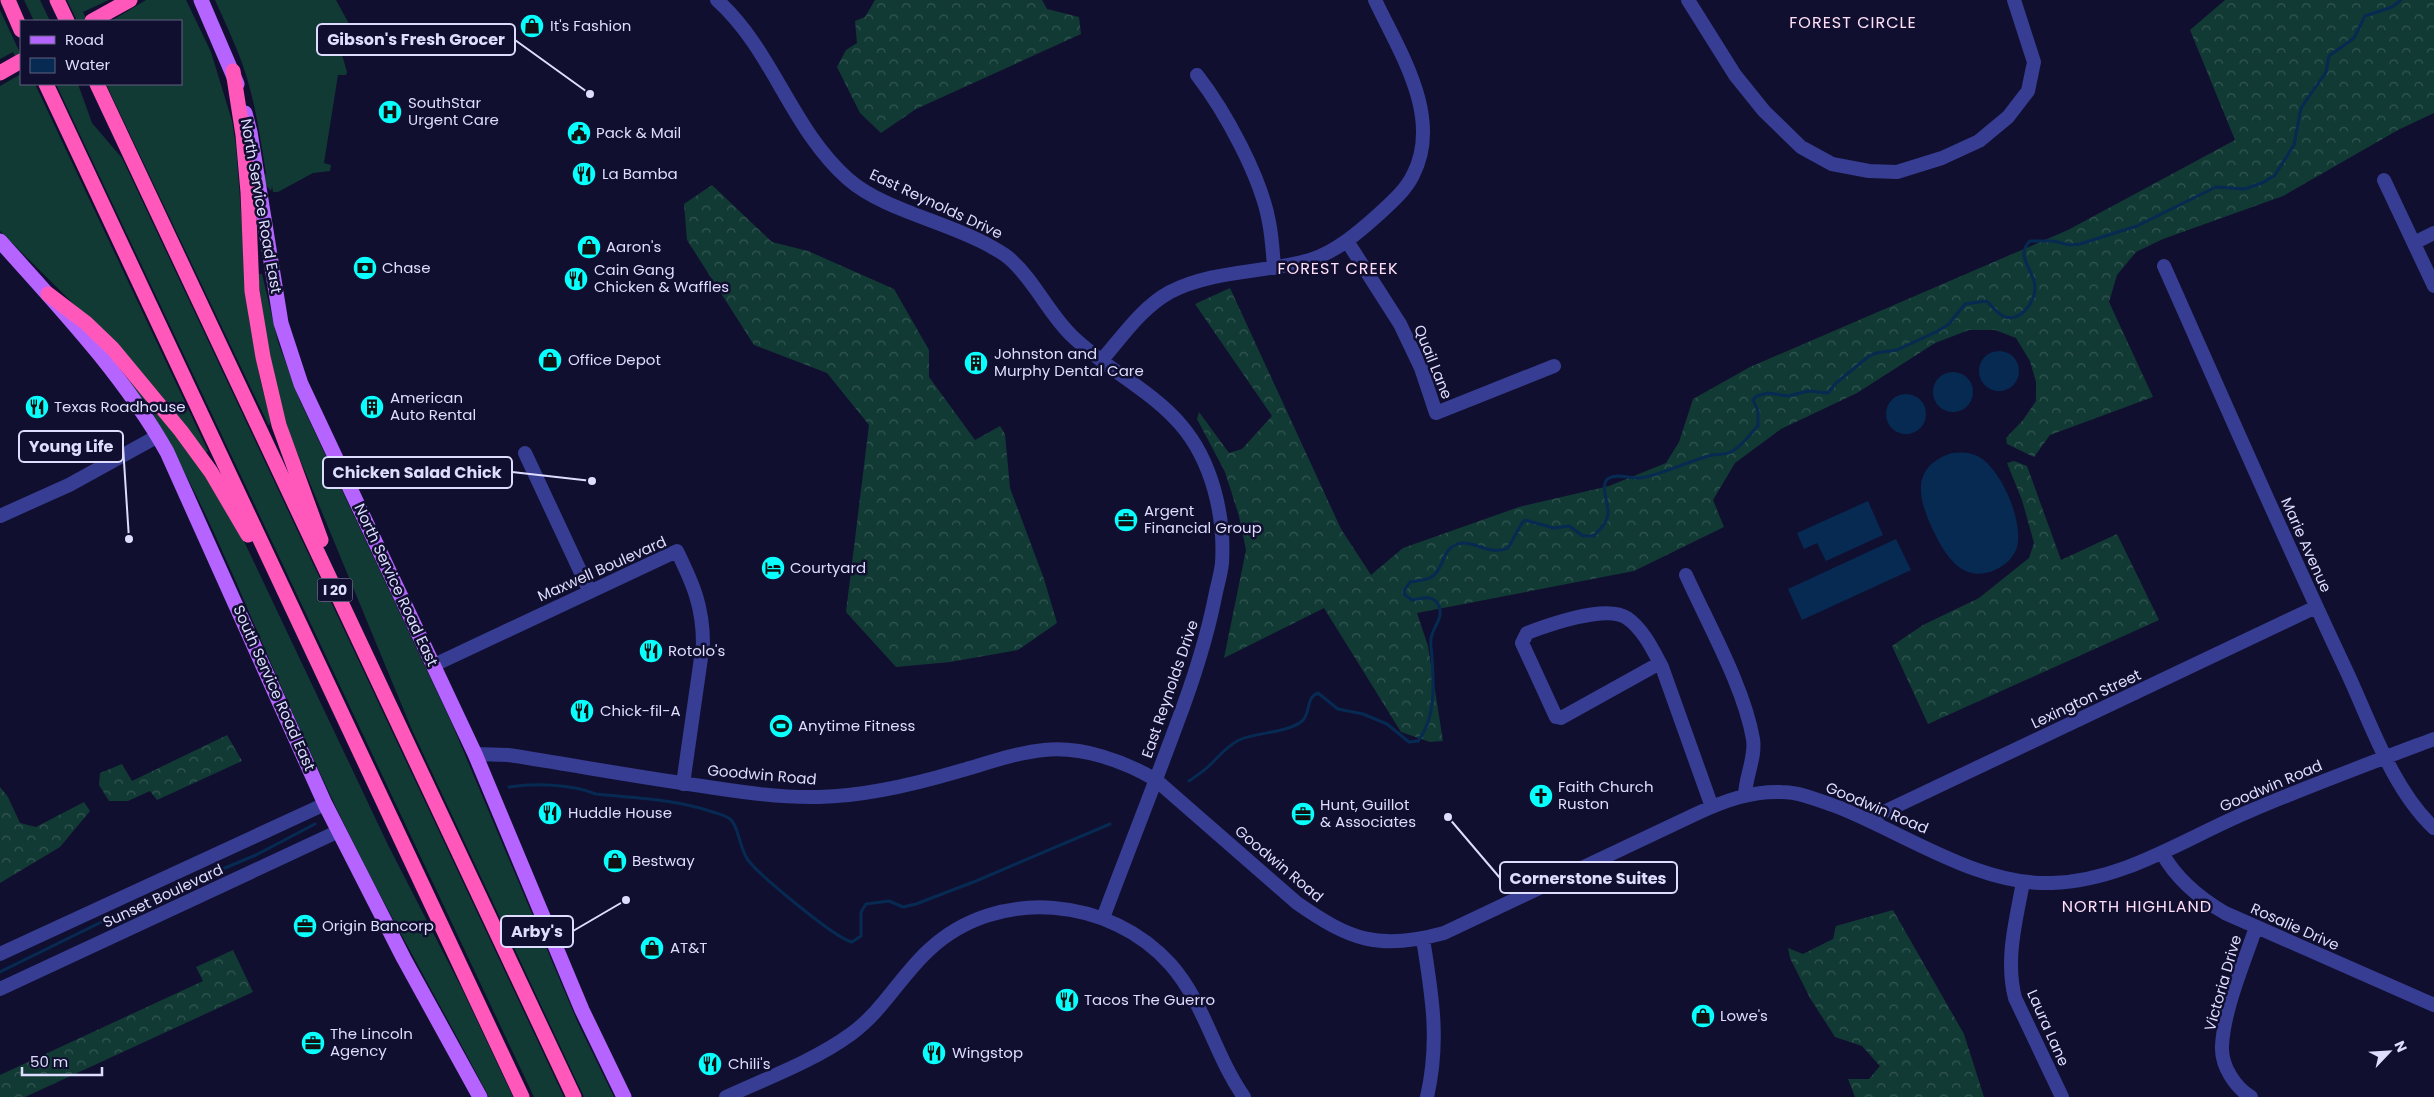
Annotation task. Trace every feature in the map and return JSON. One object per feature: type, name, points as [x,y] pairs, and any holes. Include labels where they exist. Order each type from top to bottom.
[{"type":"highway","points":[[8,0],[20,28]]},
{"type":"highway","points":[[57,0],[67,20]]},
{"type":"highway","points":[[94,20],[130,0]]},
{"type":"highway","points":[[0,73],[20,62]]},
{"type":"highway","points":[[233,71],[247,182],[252,291],[263,358],[279,425],[357,638]]},
{"type":"highway","points":[[46,85],[522,1097]]},
{"type":"highway","name":"I 20","points":[[97,85],[574,1097]]},
{"type":"highway","points":[[48,294],[86,323],[114,349],[182,431],[211,472],[296,615]]},
{"type":"main road","name":"North Service Road East","points":[[201,0],[233,71],[250,132],[281,323],[305,392],[475,754],[582,1010],[624,1097]]},
{"type":"main road","name":"South Service Road East","points":[[0,240],[48,294],[122,384],[158,436],[178,473],[325,804],[404,959],[480,1097]]},
{"type":"street","name":"East Reynolds Drive","points":[[717,0],[734,16],[759,50],[801,123],[822,154],[850,181],[904,209],[973,237],[1009,257],[1034,285],[1071,335],[1101,361],[1158,403],[1181,426],[1199,451],[1209,476],[1221,524],[1222,564],[1205,647],[1103,918]]},
{"type":"street","points":[[1101,361],[1143,312],[1171,292],[1213,278],[1312,260],[1347,241],[1391,203],[1404,188],[1413,175],[1422,141],[1422,113],[1416,92],[1375,0]]},
{"type":"street","points":[[1688,0],[1735,75],[1764,111],[1801,147],[1832,164],[1869,171],[1897,172],[1942,158],[1979,141],[2008,117],[2028,91],[2034,62],[2014,0]]},
{"type":"street","points":[[1197,75],[1222,113],[1256,182],[1270,221],[1274,268]]},
{"type":"street","points":[[2384,180],[2434,286]]},
{"type":"street","points":[[2414,243],[2434,233]]},
{"type":"street","name":"Quail Lane","points":[[1347,241],[1407,339],[1421,368],[1436,414],[1554,366]]},
{"type":"street","name":"Marie Avenue","points":[[2164,266],[2316,607],[2386,757],[2420,814],[2434,828]]},
{"type":"street","points":[[0,516],[69,485],[158,436]]},
{"type":"street","points":[[525,453],[590,592]]},
{"type":"street","name":"Maxwell Boulevard","points":[[434,665],[677,551],[699,600],[703,622],[703,644],[683,784]]},
{"type":"street","points":[[1686,575],[1742,698],[1753,741],[1751,766],[1745,783],[1745,796]]},
{"type":"street","name":"Lexington Street","points":[[1869,819],[2316,607]]},
{"type":"street","points":[[1660,663],[1561,718],[1556,717],[1522,642],[1526,633],[1541,627],[1612,612],[1625,616],[1635,625],[1660,663],[1712,807]]},
{"type":"street","name":"Goodwin Road","points":[[475,754],[508,755],[683,784],[758,794],[820,797],[839,796],[919,783],[1013,755],[1046,750],[1074,751],[1101,756],[1141,771],[1156,780],[1297,903],[1325,922],[1362,939],[1387,943],[1423,939],[1472,921],[1712,807],[1745,796],[1784,792],[1809,797],[1869,819],[1980,870],[2022,882],[2050,884],[2081,882],[2112,874],[2162,853],[2248,812],[2434,739]]},
{"type":"street","name":"Sunset Boulevard","points":[[0,954],[325,804]]},
{"type":"street","name":"Sunset Boulevard","points":[[0,989],[339,832]]},
{"type":"street","name":"Rosalie Drive","points":[[2162,853],[2170,867],[2205,902],[2256,927],[2434,1005]]},
{"type":"street","name":"Laura Lane","points":[[2022,882],[2010,956],[2011,982],[2015,998],[2062,1097]]},
{"type":"street","points":[[726,1097],[826,1049],[850,1035],[880,1008],[930,948],[959,927],[976,919],[1013,909],[1054,907],[1103,918],[1115,923],[1148,944],[1172,966],[1192,994],[1233,1082],[1244,1097]]},
{"type":"street","name":"Victoria Drive","points":[[2251,1097],[2233,1082],[2222,1048],[2236,987],[2256,927]]},
{"type":"street","points":[[1423,939],[1432,998],[1435,1038],[1432,1073],[1427,1097]]},
{"type":"green space","points":[[24,0],[40,0],[50,20],[34,20]]},
{"type":"green space","points":[[67,0],[109,0],[83,12],[87,20],[77,20]]},
{"type":"green space","points":[[146,0],[186,0],[211,52],[232,121],[236,146],[249,320],[260,379],[271,422],[269,426],[106,85],[182,85],[182,20],[113,20]]},
{"type":"green space","points":[[215,0],[336,0],[348,22],[345,39],[338,39],[336,54],[342,55],[347,72],[346,75],[338,75],[324,163],[331,165],[330,171],[313,173],[278,192],[273,192],[272,186],[271,191],[266,185],[263,175],[266,174],[260,137],[250,87],[232,37]]},
{"type":"green space","points":[[875,0],[1042,0],[1047,9],[1079,17],[1081,34],[916,109],[881,133],[860,113],[837,67],[846,50],[857,43],[855,21],[865,17]]},
{"type":"green space","points":[[2225,0],[2434,0],[2434,113],[2398,130],[2283,196],[2163,239],[2136,252],[2117,275],[2109,302],[2153,397],[2050,435],[2034,457],[2007,444],[2006,438],[2023,420],[2036,401],[2036,382],[2030,361],[2016,338],[1995,330],[1969,330],[1935,343],[1857,393],[1781,429],[1735,463],[1713,500],[1724,527],[1634,571],[1417,613],[1428,646],[1443,741],[1430,742],[1401,732],[1324,608],[1224,658],[1246,550],[1239,516],[1225,472],[1197,419],[1199,412],[1229,453],[1242,449],[1272,416],[1195,304],[1230,288],[1341,529],[1371,575],[1403,548],[1519,507],[1609,486],[1666,463],[1679,442],[1693,399],[1750,367],[2068,230],[2235,140],[2190,30]]},
{"type":"green space","points":[[0,10],[20,53],[20,66],[13,52],[0,59]]},
{"type":"green space","points":[[20,75],[20,85],[35,85],[208,451],[206,453],[161,395],[120,350],[0,231],[0,86]]},
{"type":"green space","points":[[56,85],[78,85],[92,123],[122,158],[564,1097],[534,1097]]},
{"type":"green space","points":[[712,185],[772,242],[808,251],[894,289],[929,350],[929,377],[975,440],[1000,426],[1005,434],[1010,488],[1044,579],[1057,623],[1018,650],[950,662],[896,667],[846,612],[869,425],[827,373],[754,345],[687,240],[684,204]]},
{"type":"green space","points":[[258,274],[262,274],[278,342],[300,401],[452,724],[578,1023],[614,1097],[584,1097],[412,730],[290,435],[270,356]]},
{"type":"green space","points":[[129,379],[151,402],[203,473],[243,539],[388,845],[462,989],[513,1097],[489,1097],[360,857],[287,700],[198,499],[159,427],[127,381]]},
{"type":"green space","points":[[2014,461],[2027,466],[2061,560],[2117,534],[2159,620],[1928,724],[1892,646],[1923,625],[1979,598],[2029,558],[2034,543],[2022,500],[2007,463]]},
{"type":"green space","points":[[227,735],[242,761],[157,800],[150,791],[128,801],[109,801],[99,785],[100,773],[122,764],[132,781]]},
{"type":"green space","points":[[0,787],[8,797],[20,823],[36,827],[84,802],[90,811],[60,847],[0,883]]},
{"type":"green space","points":[[1893,910],[1964,1034],[1984,1097],[1855,1097],[1848,1079],[1869,1079],[1880,1066],[1862,1046],[1835,1037],[1810,998],[1790,958],[1788,948],[1803,954],[1833,939],[1836,926]]},
{"type":"green space","points":[[233,950],[253,992],[25,1097],[0,1097],[0,1075],[203,981],[196,967]]},
{"type":"water","points":[[2003,351],[2010,354],[2016,360],[2019,371],[2018,379],[2010,388],[2003,391],[1995,391],[1988,388],[1980,379],[1979,367],[1982,360],[1991,352]]},
{"type":"water","points":[[1957,372],[1964,375],[1970,381],[1973,392],[1972,400],[1964,409],[1957,412],[1949,412],[1942,409],[1934,400],[1933,388],[1936,381],[1945,373]]},
{"type":"water","points":[[1910,394],[1917,397],[1923,403],[1926,414],[1925,422],[1917,431],[1910,434],[1902,434],[1895,431],[1887,422],[1886,410],[1889,403],[1898,395]]},
{"type":"water","points":[[1952,453],[1970,453],[1984,461],[2002,482],[2009,496],[2017,526],[2018,539],[2016,550],[2005,564],[1995,570],[1973,573],[1956,565],[1943,549],[1928,518],[1921,495],[1924,475],[1929,466]]},
{"type":"water","points":[[1868,501],[1883,535],[1826,561],[1817,543],[1804,549],[1797,533]]},
{"type":"water","points":[[1896,539],[1911,570],[1802,620],[1788,589]]},
{"type":"waterway","points":[[1189,781],[1208,767],[1235,742],[1246,737],[1289,728],[1302,721],[1305,718],[1311,698],[1318,693],[1338,709],[1363,714],[1387,724],[1409,742],[1418,741],[1424,732],[1431,712],[1433,680],[1431,641],[1440,611],[1437,602],[1431,598],[1412,600],[1405,595],[1404,591],[1410,582],[1425,580],[1437,573],[1445,555],[1451,548],[1461,543],[1494,550],[1508,548],[1525,520],[1554,528],[1569,526],[1583,536],[1594,536],[1603,526],[1608,514],[1605,484],[1609,478],[1617,476],[1640,478],[1667,471],[1712,455],[1724,454],[1735,450],[1758,426],[1758,411],[1753,400],[1757,396],[1768,393],[1788,396],[1808,391],[1828,393],[1836,383],[1868,357],[1876,353],[1897,350],[1938,331],[1949,324],[1965,304],[1986,301],[2003,316],[2009,318],[2020,314],[2030,305],[2035,293],[2034,281],[2026,264],[2024,253],[2030,241],[2053,241],[2070,245],[2080,244],[2137,226],[2216,187],[2245,189],[2264,182],[2275,175],[2294,145],[2301,108],[2326,72],[2329,56],[2354,38],[2365,16],[2392,7],[2401,0]]},
{"type":"waterway","points":[[509,787],[530,785],[564,786],[596,794],[684,804],[726,816],[733,822],[745,856],[755,868],[815,919],[852,942],[861,936],[861,912],[866,904],[889,901],[903,907],[916,904],[976,881],[1110,824]]},
{"type":"waterway","points":[[0,972],[136,905],[256,855],[315,824]]},
{"type":"place","name":"It's Fashion","points":[[532,26]]},
{"type":"place","name":"Gibson's Fresh Grocer","points":[[590,94]]},
{"type":"place","name":"SouthStar Urgent Care","points":[[390,112]]},
{"type":"place","name":"Pack & Mail","points":[[579,133]]},
{"type":"place","name":"La Bamba","points":[[584,174]]},
{"type":"place","name":"Aaron's","points":[[589,247]]},
{"type":"place","name":"Chase","points":[[365,268]]},
{"type":"place","name":"Cain Gang Chicken & Waffles","points":[[576,279]]},
{"type":"place","name":"Office Depot","points":[[550,360]]},
{"type":"place","name":"Johnston and Murphy Dental Care","points":[[976,363]]},
{"type":"place","name":"Texas Roadhouse","points":[[37,407]]},
{"type":"place","name":"American Auto Rental","points":[[372,407]]},
{"type":"place","name":"Chicken Salad Chick","points":[[592,481]]},
{"type":"place","name":"Argent Financial Group","points":[[1126,520]]},
{"type":"place","name":"Young Life","points":[[129,539]]},
{"type":"place","name":"Courtyard","points":[[773,568]]},
{"type":"place","name":"Rotolo's","points":[[651,651]]},
{"type":"place","name":"Chick-fil-A","points":[[582,711]]},
{"type":"place","name":"Anytime Fitness","points":[[781,726]]},
{"type":"place","name":"Faith Church Ruston","points":[[1541,796]]},
{"type":"place","name":"Huddle House","points":[[550,813]]},
{"type":"place","name":"Hunt, Guillot & Associates","points":[[1303,814]]},
{"type":"place","name":"Cornerstone Suites","points":[[1448,817]]},
{"type":"place","name":"Bestway","points":[[615,861]]},
{"type":"place","name":"Arby's","points":[[626,900]]},
{"type":"place","name":"Origin Bancorp","points":[[305,926]]},
{"type":"place","name":"AT&T","points":[[652,948]]},
{"type":"place","name":"Tacos The Guerro","points":[[1067,1000]]},
{"type":"place","name":"Lowe's","points":[[1703,1016]]},
{"type":"place","name":"The Lincoln Agency","points":[[313,1043]]},
{"type":"place","name":"Wingstop","points":[[934,1053]]},
{"type":"place","name":"Chili's","points":[[710,1064]]},
{"type":"district","name":"FOREST CIRCLE","points":[[1853,22]]},
{"type":"district","name":"FOREST CREEK","points":[[1338,268]]},
{"type":"district","name":"NORTH HIGHLAND","points":[[2137,906]]}]
